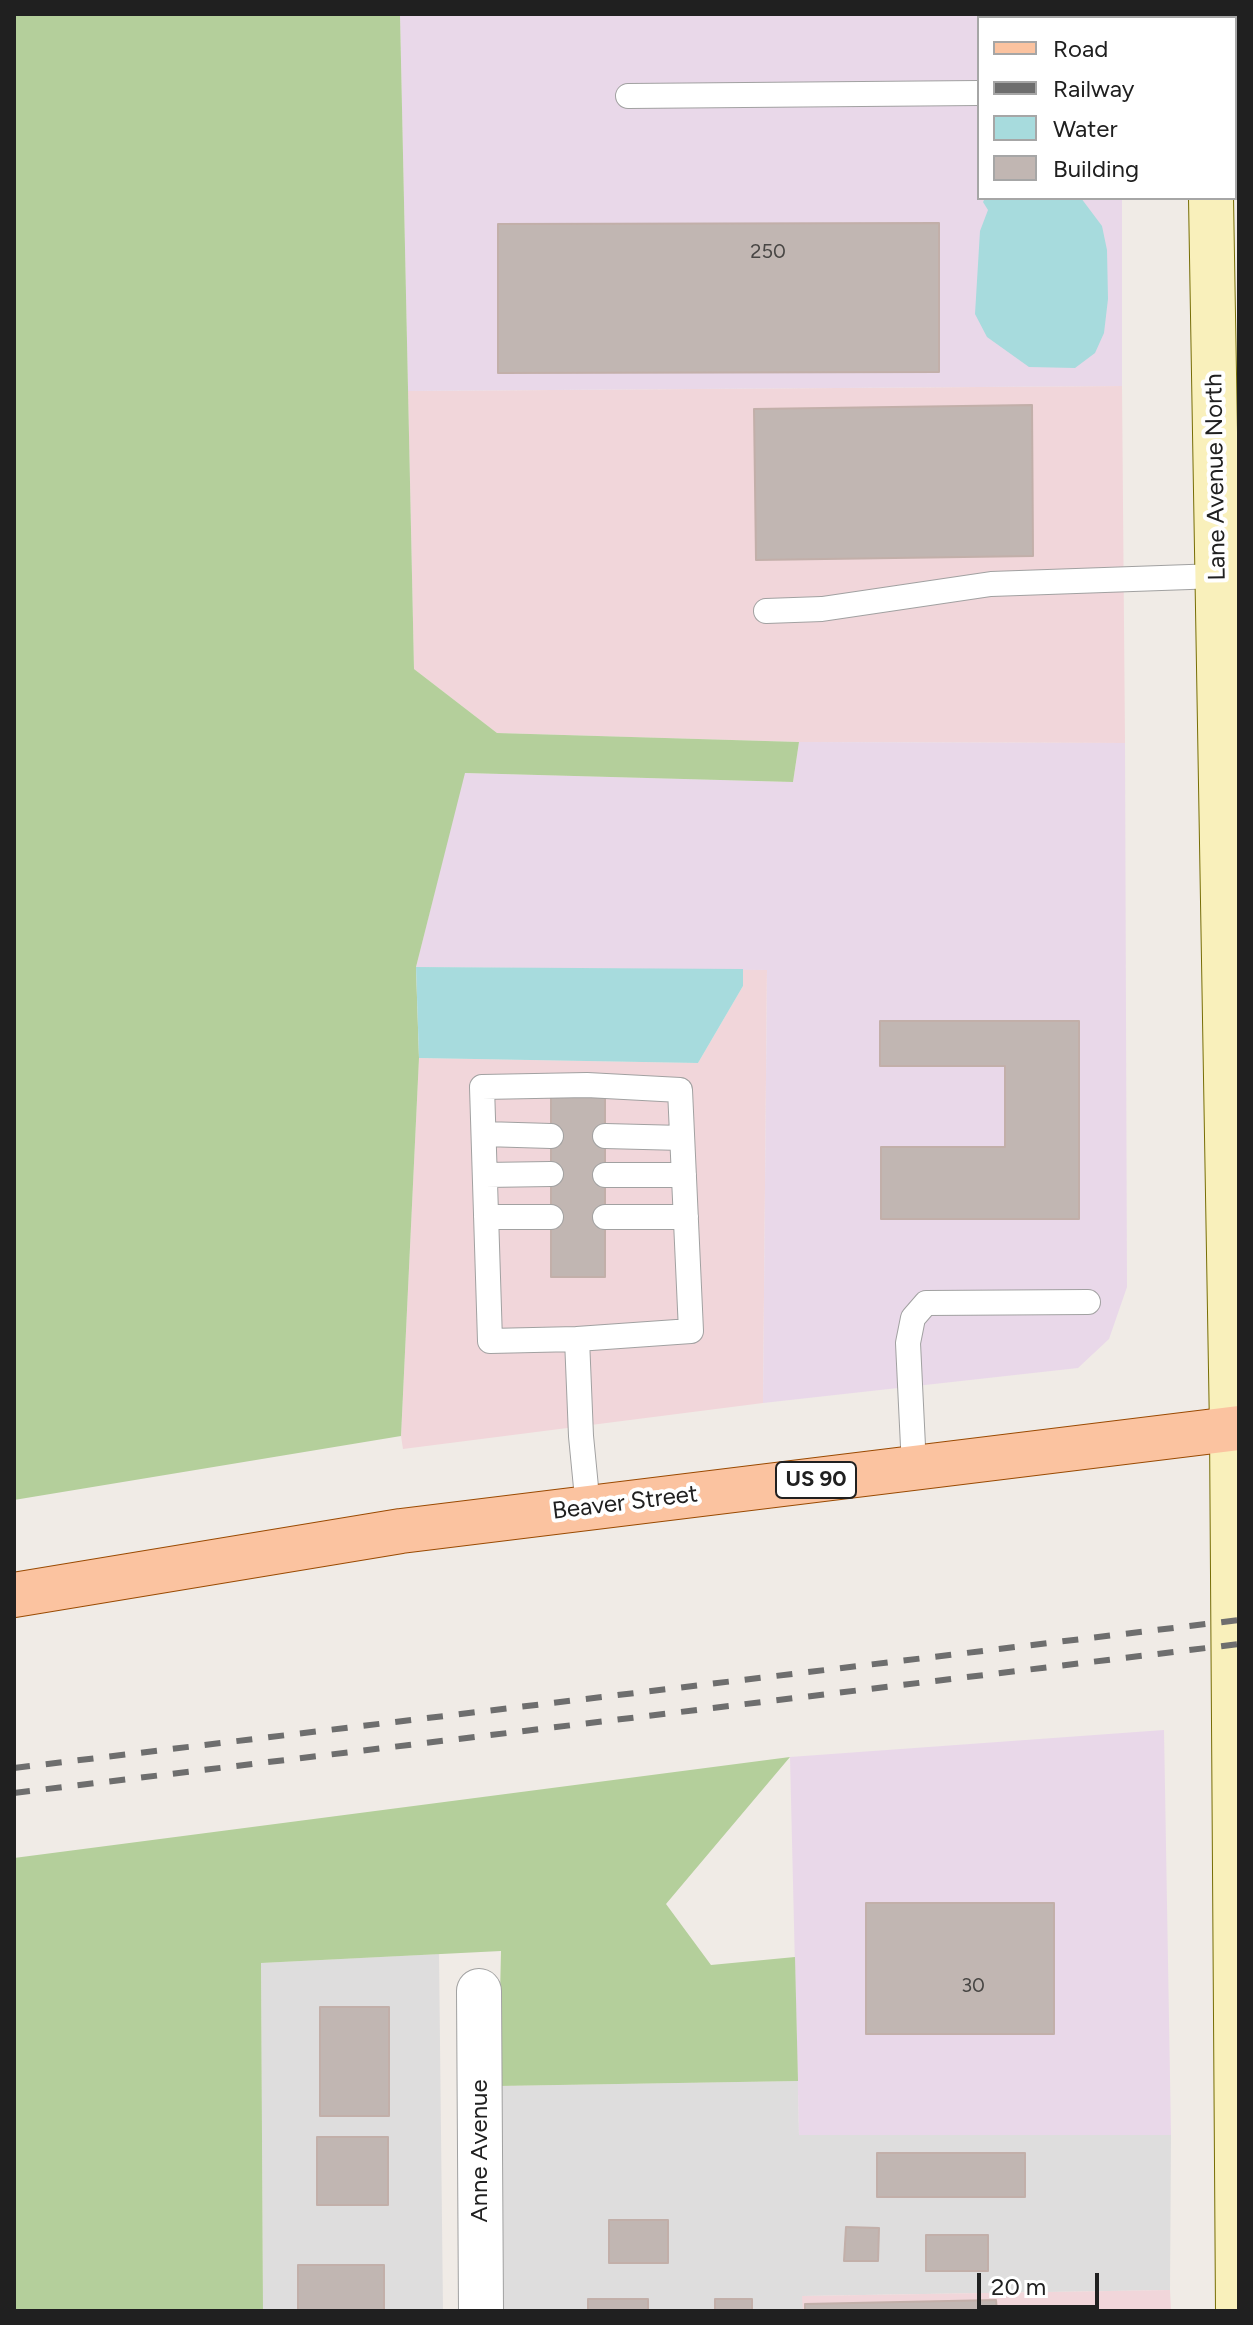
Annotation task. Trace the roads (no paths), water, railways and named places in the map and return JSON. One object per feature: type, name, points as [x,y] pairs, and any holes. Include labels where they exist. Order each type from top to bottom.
[{"type":"main road","name":"Lane Avenue North","points":[[1221,225],[1218,576],[1231,930],[1236,1428],[1238,2311]]},
{"type":"main road","name":"Beaver Street","points":[[14,1595],[401,1531],[1236,1428]]},
{"type":"street","name":"Anne Avenue","points":[[479,1991],[481,2311]]},
{"type":"lane","points":[[628,96],[977,93]]},
{"type":"lane","points":[[766,611],[822,609],[991,584],[1218,576]]},
{"type":"lane","points":[[587,1085],[680,1090],[682,1138],[691,1331],[490,1341],[482,1087],[587,1085]]},
{"type":"lane","points":[[484,1134],[551,1136]]},
{"type":"lane","points":[[605,1136],[682,1138]]},
{"type":"lane","points":[[485,1175],[551,1174]]},
{"type":"lane","points":[[605,1175],[684,1175]]},
{"type":"lane","points":[[486,1217],[551,1217]]},
{"type":"lane","points":[[605,1217],[686,1217]]},
{"type":"lane","points":[[914,1467],[908,1343],[913,1318],[926,1303],[1088,1302]]},
{"type":"lane","points":[[577,1339],[588,1508]]},
{"type":"water","points":[[1082,200],[1102,226],[1107,250],[1108,299],[1104,333],[1095,353],[1075,368],[1029,367],[987,337],[975,314],[980,231],[988,210],[983,202]]},
{"type":"water","points":[[416,967],[743,969],[743,986],[698,1063],[419,1058]]},
{"type":"railway","points":[[14,1768],[1239,1620]]},
{"type":"railway","points":[[14,1793],[1239,1644]]}]
